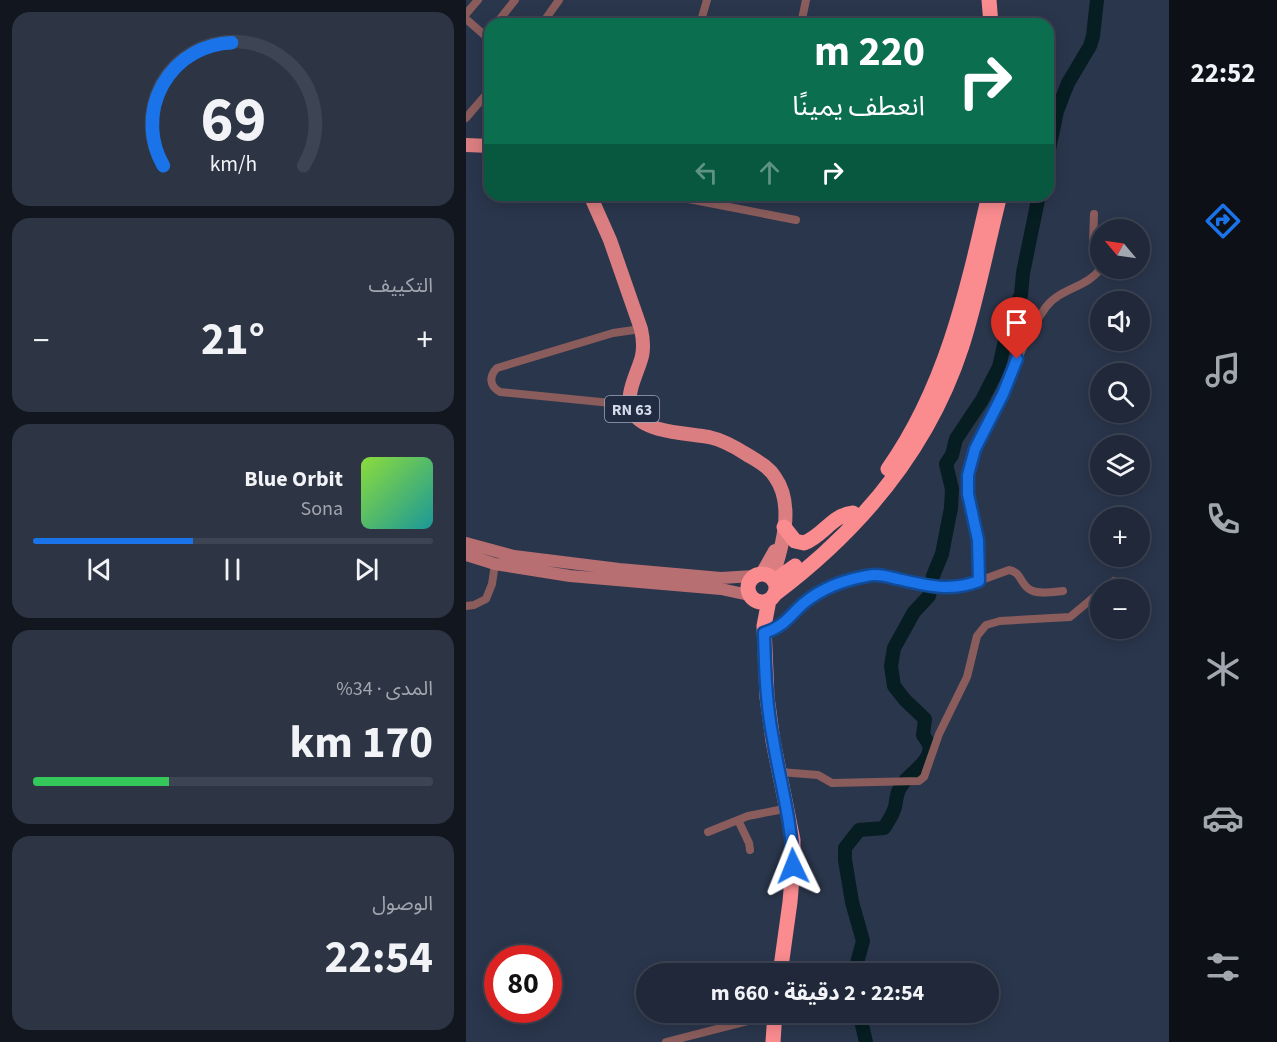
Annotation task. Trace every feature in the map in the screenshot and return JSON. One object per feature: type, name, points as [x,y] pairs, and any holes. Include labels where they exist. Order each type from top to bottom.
[{"type":"highway","points":[[989,0],[990,18]]},
{"type":"highway","points":[[1000,0],[1002,18]]},
{"type":"highway","points":[[773,963],[783,861],[779,810],[759,715],[757,686],[764,587],[816,549],[853,513],[901,449],[933,389],[956,328],[988,201]]},
{"type":"highway","points":[[764,587],[818,559],[864,514],[898,472],[928,425],[941,400],[962,347],[985,264],[999,201]]},
{"type":"highway","points":[[783,532],[795,541],[804,543],[812,540],[839,517],[853,513]]},
{"type":"highway","name":"RN 63","points":[[764,587],[767,697],[773,741],[793,840],[793,866],[781,963]]},
{"type":"highway","points":[[764,1042],[768,1023]]},
{"type":"highway","points":[[771,1023],[772,1042]]},
{"type":"main road","points":[[466,145],[484,146]]},
{"type":"main road","name":"RN 63","points":[[593,201],[610,240],[642,329],[644,341],[642,355],[630,399],[633,412],[642,422],[659,429],[722,441],[762,464],[776,477],[782,492],[785,511],[783,532],[764,587]]},
{"type":"main road","points":[[466,543],[500,561],[721,578],[764,587]]},
{"type":"main road","points":[[466,555],[570,576],[721,589],[764,587]]},
{"type":"street","points":[[466,14],[478,0]]},
{"type":"street","points":[[501,18],[515,0]]},
{"type":"street","points":[[546,18],[559,0]]},
{"type":"street","points":[[702,18],[707,0]]},
{"type":"street","points":[[802,18],[806,0]]},
{"type":"street","points":[[466,19],[484,32]]},
{"type":"street","points":[[466,118],[484,97]]},
{"type":"street","points":[[699,201],[796,220]]},
{"type":"street","points":[[1094,214],[1094,219]]},
{"type":"street","points":[[979,581],[978,540],[967,481],[975,449],[1003,394],[1025,340],[1045,308],[1060,294],[1090,279]]},
{"type":"street","points":[[631,405],[500,392],[494,388],[491,381],[492,373],[497,368],[613,333],[642,329]]},
{"type":"street","points":[[466,606],[486,599],[500,561]]},
{"type":"street","points":[[764,633],[782,625],[811,598],[839,584],[875,575],[946,588],[959,587],[1004,570],[1011,570],[1018,573],[1024,585],[1031,591],[1063,591]]},
{"type":"street","points":[[780,772],[818,775],[832,783],[919,782],[924,777],[939,734],[962,688],[975,641],[983,628],[995,621],[1070,617],[1090,601]]},
{"type":"street","points":[[708,832],[738,820],[779,810]]},
{"type":"street","points":[[738,820],[750,850]]},
{"type":"street","points":[[666,1042],[737,1023]]},
{"type":"waterway","points":[[1054,125],[1068,83],[1090,46],[1097,0]]},
{"type":"waterway","points":[[857,963],[863,941],[852,902],[845,848],[859,830],[884,828],[894,810],[900,788],[929,752],[929,745],[923,735],[925,719],[894,686],[891,666],[894,648],[914,612],[929,596],[933,576],[942,554],[951,508],[952,489],[946,464],[952,455],[956,439],[982,400],[999,367],[1011,314],[1021,295],[1023,273],[1038,201]]},
{"type":"waterway","points":[[862,1023],[866,1042]]},
{"type":"route","points":[[793,866],[793,840],[773,741],[767,697],[764,633],[782,625],[818,594],[864,576],[880,575],[946,588],[979,581],[978,540],[968,494],[968,475],[975,449],[995,412],[1017,359]]}]
